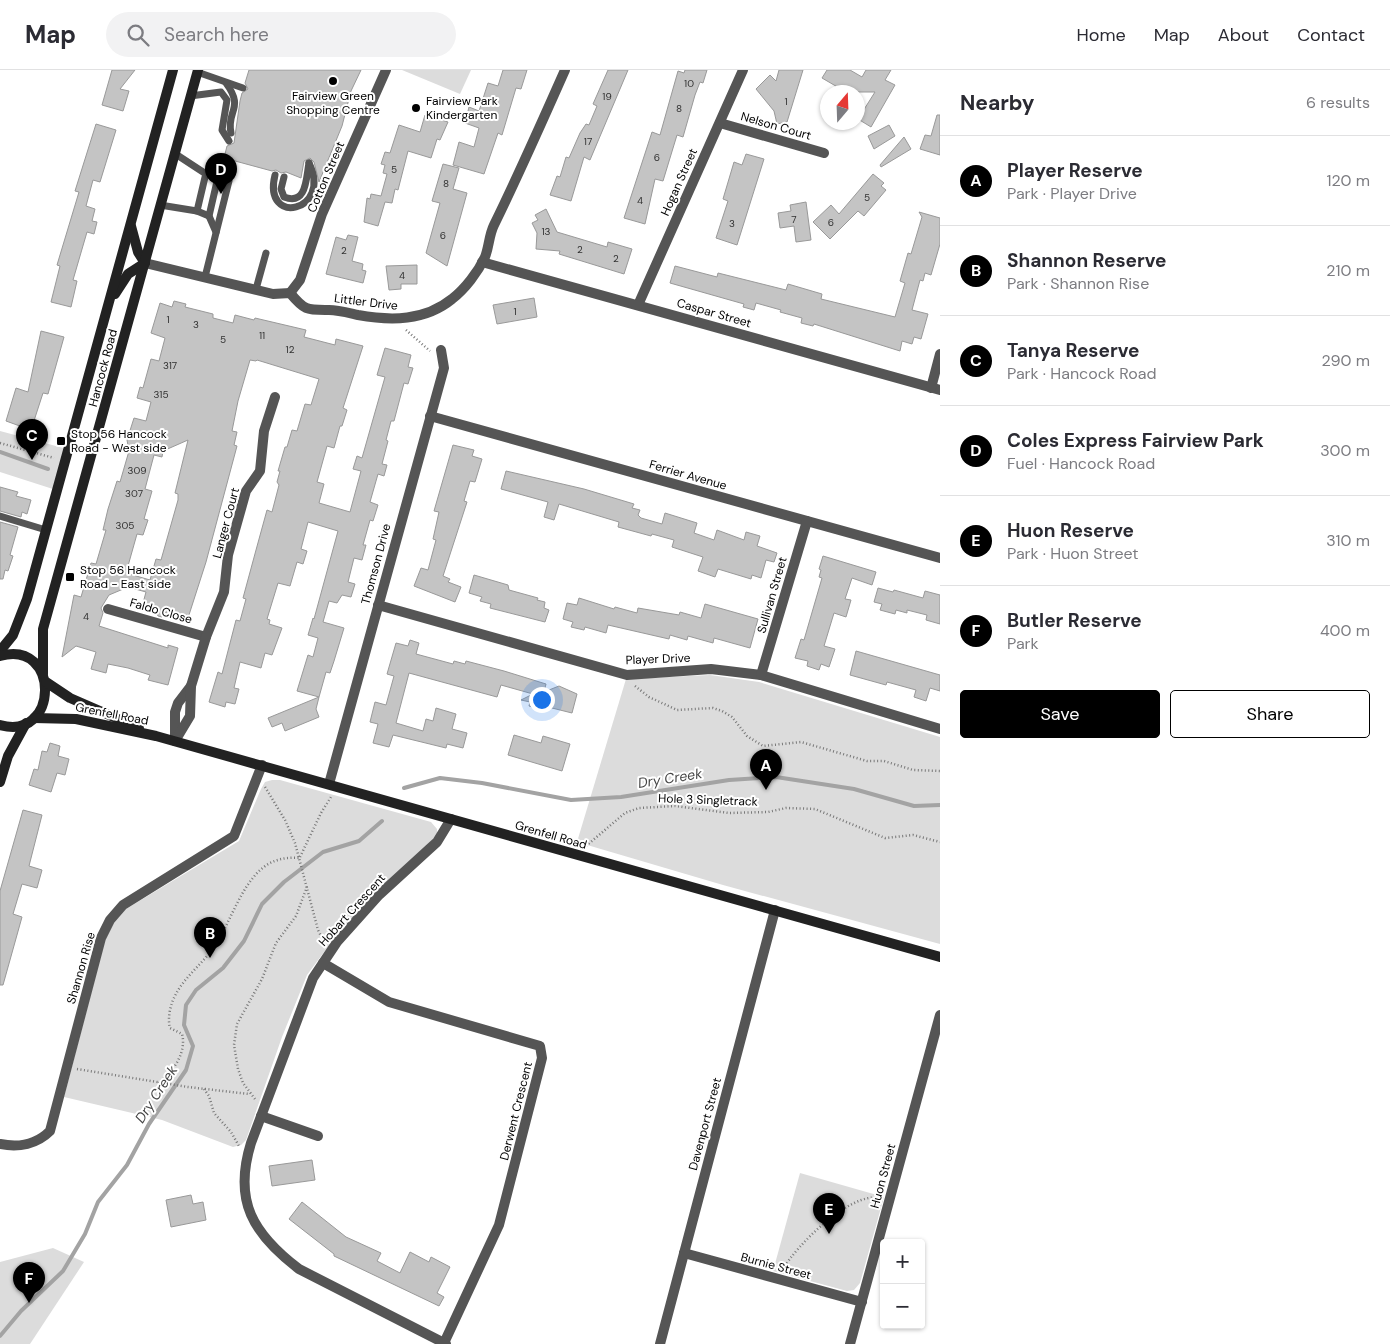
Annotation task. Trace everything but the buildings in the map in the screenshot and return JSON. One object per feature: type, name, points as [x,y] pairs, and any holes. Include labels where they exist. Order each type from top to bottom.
[{"type":"main road","name":"Hancock Road","points":[[0,651],[14,635],[20,622],[173,70]]},
{"type":"main road","name":"Hancock Road","points":[[30,720],[45,702],[43,629],[145,262],[195,73]]},
{"type":"main road","points":[[109,303],[128,274],[145,262],[135,244],[131,223]]},
{"type":"main road","name":"Grenfell Road","points":[[0,656],[8,654],[22,655],[34,663],[44,678],[70,698],[156,736]]},
{"type":"main road","name":"Grenfell Road","points":[[0,725],[16,726],[30,720],[76,719],[156,736],[260,770],[332,785],[940,957]]},
{"type":"main road","points":[[0,782],[8,756],[30,720]]},
{"type":"street","name":"Cotton Street","points":[[290,293],[300,280],[322,214],[386,70]]},
{"type":"street","name":"Littler Drive","points":[[290,293],[301,306],[313,311],[330,310],[389,320],[404,319],[433,310],[452,299],[485,256],[492,227],[517,179],[565,70]]},
{"type":"street","name":"Hogan Street","points":[[638,305],[743,70]]},
{"type":"street","name":"Nelson Court","points":[[720,122],[824,153]]},
{"type":"street","points":[[145,262],[273,294],[290,293]]},
{"type":"street","name":"Caspar Street","points":[[482,262],[935,389]]},
{"type":"street","name":"Thomson Drive","points":[[332,785],[378,605],[444,368],[441,354]]},
{"type":"street","points":[[935,389],[940,354]]},
{"type":"street","name":"Langer Court","points":[[175,741],[175,712],[178,703],[190,686],[206,637],[224,592],[228,555],[246,491],[260,471],[264,431],[275,397]]},
{"type":"street","name":"Ferrier Avenue","points":[[430,416],[940,558]]},
{"type":"street","name":"Sullivan Street","points":[[761,675],[807,521]]},
{"type":"street","name":"Player Drive","points":[[378,605],[627,675],[711,669],[761,675],[940,729]]},
{"type":"street","name":"Faldo Close","points":[[108,609],[206,637]]},
{"type":"street","name":"Langer Court","points":[[175,741],[190,716],[190,686]]},
{"type":"street","name":"Shannon Rise","points":[[0,1144],[11,1146],[40,1141],[50,1131],[100,938],[110,920],[122,905],[234,836],[260,770]]},
{"type":"street","name":"Hobart Crescent","points":[[445,1344],[299,1269],[278,1252],[252,1220],[243,1188],[246,1160],[313,978],[326,958],[379,896],[437,842],[451,819]]},
{"type":"street","name":"Davenport Street","points":[[660,1344],[775,910]]},
{"type":"street","name":"Derwent Crescent","points":[[326,958],[389,1002],[532,1042],[540,1046],[542,1058],[499,1225],[445,1344]]},
{"type":"street","name":"Huon Street","points":[[850,1344],[940,1015]]},
{"type":"street","points":[[263,1112],[318,1136]]},
{"type":"street","name":"Burnie Street","points":[[684,1253],[862,1302]]},
{"type":"lane","points":[[195,73],[243,88]]},
{"type":"lane","points":[[226,83],[234,95],[236,107],[230,123],[231,133]]},
{"type":"lane","points":[[190,96],[222,92],[227,100],[222,130],[228,141]]},
{"type":"lane","points":[[174,154],[206,173],[229,181],[205,277]]},
{"type":"lane","points":[[275,175],[272,188],[277,201],[285,206],[295,208],[306,203],[314,186],[314,172],[310,163],[304,192],[300,197],[291,200],[284,197],[281,189],[284,177]]},
{"type":"lane","points":[[198,211],[206,173]]},
{"type":"lane","points":[[216,232],[209,216],[218,177]]},
{"type":"lane","points":[[160,205],[198,211],[209,216]]},
{"type":"lane","points":[[256,290],[266,253]]},
{"type":"lane","points":[[0,516],[46,530]]},
{"type":"path","points":[[404,319],[405,329],[433,354],[441,354]]},
{"type":"path","points":[[0,443],[66,461]]},
{"type":"path","points":[[627,675],[636,688],[649,697],[677,710],[713,708],[722,711],[732,717],[747,736],[763,746],[801,742],[867,761],[884,761],[914,770],[940,771]]},
{"type":"path","points":[[260,770],[285,820],[300,858],[326,958]]},
{"type":"path","points":[[300,858],[332,785]]},
{"type":"path","name":"Hole 3 Singletrack","points":[[573,854],[588,845],[625,813],[640,808],[654,807],[710,809],[729,813],[768,812],[786,808],[815,809],[885,838],[913,834],[940,842]]},
{"type":"path","points":[[158,1083],[174,1069],[176,1059],[184,1044],[182,1034],[170,1028],[168,1021],[172,1004],[178,991],[213,949],[223,932],[233,908],[256,874],[276,860],[289,857],[300,858]]},
{"type":"path","points":[[263,1112],[242,1083],[234,1045],[237,1024],[262,980],[276,943],[296,916],[307,887]]},
{"type":"path","points":[[67,1067],[158,1083],[204,1089],[233,1090],[251,1094]]},
{"type":"path","points":[[204,1089],[209,1096],[214,1112],[231,1132],[246,1160]]},
{"type":"path","points":[[778,1280],[787,1262],[798,1248],[842,1210],[863,1198],[877,1197],[890,1200]]},
{"type":"shaded area","points":[[402,70],[471,70],[460,94]]},
{"type":"shaded area","points":[[0,431],[67,449],[56,490],[0,472]]},
{"type":"shaded area","points":[[710,675],[759,682],[940,737],[940,944],[723,885],[577,842],[626,679]]},
{"type":"shaded area","points":[[280,780],[431,822],[437,829],[437,835],[333,940],[307,975],[282,1037],[246,1140],[241,1145],[233,1147],[162,1120],[64,1097],[105,940],[114,923],[126,909],[239,841],[261,789],[265,782]]},
{"type":"shaded area","points":[[800,1173],[884,1197],[860,1283],[854,1290],[847,1291],[773,1271]]},
{"type":"shaded area","points":[[53,1248],[84,1262],[30,1344],[0,1344],[0,1262]]},
{"type":"waterway","points":[[0,452],[48,469]]},
{"type":"waterway","name":"Dry Creek","points":[[404,788],[440,778],[482,783],[571,800],[621,797],[729,780],[776,777],[854,789],[914,806],[940,805]]},
{"type":"waterway","name":"Dry Creek","points":[[0,1336],[21,1311],[63,1271],[85,1234],[98,1202],[127,1165],[149,1124],[186,1070],[193,1046],[184,1025],[186,1005],[196,990],[223,968],[244,941],[262,904],[284,882],[323,852],[359,841],[382,821]]},
{"type":"place","name":"Fairview Green Shopping Centre","points":[[333,81]]},
{"type":"place","name":"Fairview Park Kindergarten","points":[[416,108]]},
{"type":"place","name":"Coles Express Fairview Park","points":[[221,194]]},
{"type":"place","name":"Stop 56 Hancock Road - West side","points":[[61,441]]},
{"type":"place","name":"Tanya Reserve","points":[[32,460]]},
{"type":"place","name":"Stop 56 Hancock Road - East side","points":[[70,577]]},
{"type":"place","name":"Player Reserve","points":[[766,790]]},
{"type":"place","name":"Shannon Reserve","points":[[210,958]]},
{"type":"place","name":"Huon Reserve","points":[[829,1234]]},
{"type":"place","name":"Butler Reserve","points":[[29,1303]]}]
